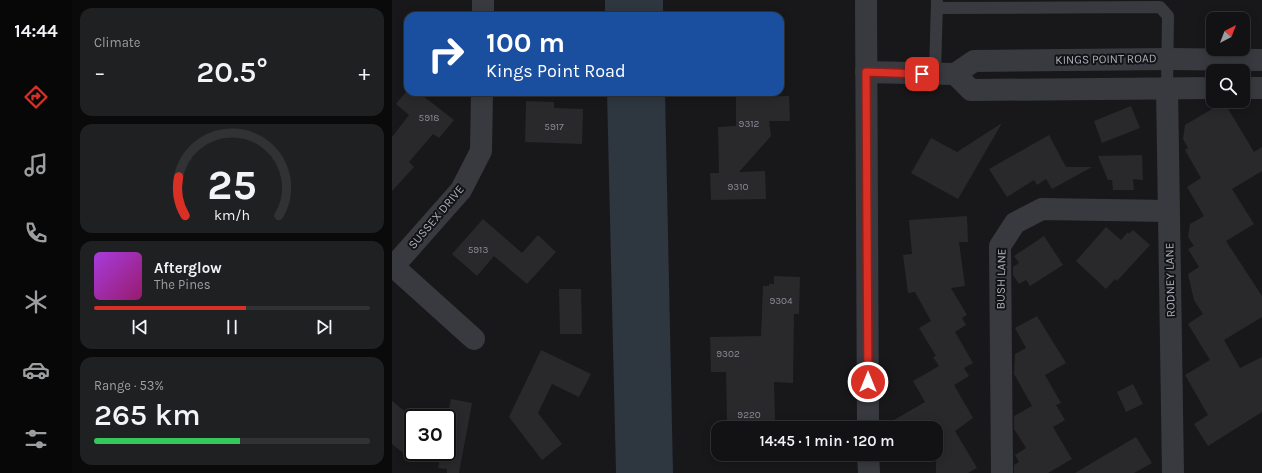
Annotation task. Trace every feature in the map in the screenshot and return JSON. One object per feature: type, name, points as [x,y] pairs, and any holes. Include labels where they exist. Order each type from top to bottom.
[{"type":"street","points":[[483,0],[483,12]]},
{"type":"street","points":[[866,0],[868,421]]},
{"type":"street","name":"KINGS POINT ROAD","points":[[945,74],[974,61],[1168,59],[1262,60]]},
{"type":"street","points":[[866,72],[945,74],[971,90],[1167,87],[1206,88]]},
{"type":"street","name":"RODNEY LANE","points":[[1167,87],[1173,473]]},
{"type":"street","points":[[1250,88],[1262,88]]},
{"type":"street","name":"SUSSEX DRIVE","points":[[393,267],[461,190],[481,151],[482,96]]},
{"type":"street","name":"BUSH LANE","points":[[1002,473],[1000,246],[1015,223],[1042,209],[1169,211]]},
{"type":"street","points":[[393,267],[474,340]]},
{"type":"street","points":[[868,461],[868,473]]},
{"type":"lane","points":[[945,74],[937,4],[1160,7],[1168,16],[1167,87]]},
{"type":"shaded area","points":[[605,0],[663,0],[663,12],[605,12]]},
{"type":"shaded area","points":[[607,96],[665,96],[673,473],[616,473]]},
{"type":"building","points":[[404,94],[404,96],[423,96],[454,120],[439,138],[433,134],[409,162],[414,167],[392,191],[392,137],[409,115],[396,104]]},
{"type":"building","points":[[789,96],[790,121],[769,121],[771,136],[739,172],[765,171],[766,199],[711,200],[710,173],[719,173],[718,127],[736,126],[736,97]]},
{"type":"building","points":[[526,101],[554,102],[554,108],[583,109],[582,144],[525,142]]},
{"type":"building","points":[[1131,106],[1140,128],[1102,143],[1094,121]]},
{"type":"building","points":[[1214,108],[1228,108],[1254,152],[1262,147],[1262,171],[1232,189],[1254,224],[1226,241],[1262,296],[1262,317],[1224,340],[1240,368],[1262,357],[1262,412],[1208,446],[1194,424],[1208,415],[1185,375],[1210,360],[1188,324],[1203,314],[1194,300],[1188,274],[1199,267],[1188,249],[1194,246],[1188,237],[1190,224],[1204,216],[1187,187],[1201,178],[1185,150],[1188,148],[1183,139],[1185,125]]},
{"type":"building","points":[[1002,123],[958,199],[911,173],[931,138],[957,152]]},
{"type":"building","points":[[1049,135],[1066,167],[1092,167],[1052,189],[1046,179],[1037,185],[1034,180],[1007,197],[989,169]]},
{"type":"building","points":[[1142,155],[1143,180],[1133,179],[1134,190],[1113,190],[1112,180],[1108,180],[1098,156]]},
{"type":"building","points":[[967,216],[968,242],[959,242],[965,286],[951,288],[967,315],[962,318],[966,325],[955,332],[973,363],[964,368],[969,376],[954,385],[973,418],[955,431],[977,468],[968,473],[936,473],[936,461],[943,461],[943,421],[892,421],[925,402],[913,381],[939,366],[933,357],[936,356],[919,328],[931,321],[915,292],[908,293],[903,255],[912,254],[909,220]]},
{"type":"building","points":[[483,219],[522,253],[538,235],[556,252],[527,284],[494,256],[477,276],[452,254]]},
{"type":"building","points":[[1106,227],[1121,240],[1128,232],[1129,234],[1133,230],[1150,245],[1117,281],[1115,279],[1106,289],[1076,261]]},
{"type":"building","points":[[1044,236],[1063,265],[1030,286],[1026,280],[1019,284],[1013,275],[1013,267],[1019,263],[1014,256]]},
{"type":"building","points":[[774,276],[800,277],[799,314],[794,314],[793,383],[774,382],[775,421],[727,421],[726,372],[711,372],[710,337],[761,336],[763,286],[774,284]]},
{"type":"building","points":[[559,289],[581,289],[582,334],[560,334]]},
{"type":"building","points":[[1037,316],[1066,363],[1045,375],[1061,403],[1056,405],[1065,420],[1053,427],[1072,459],[1048,473],[1014,473],[1014,465],[1019,462],[1015,455],[1026,448],[1014,429],[1014,416],[1032,406],[1014,374],[1015,354],[1026,348],[1015,328]]},
{"type":"building","points":[[541,350],[591,374],[579,397],[552,384],[538,413],[562,444],[542,460],[509,417]]},
{"type":"building","points":[[1133,384],[1143,404],[1126,412],[1117,392]]},
{"type":"building","points":[[451,399],[472,403],[459,473],[447,473],[447,469],[438,468],[439,461],[456,461],[456,409],[449,409]]},
{"type":"building","points":[[392,401],[404,411],[404,454],[392,444]]},
{"type":"building","points":[[1136,437],[1152,463],[1134,473],[1075,473]]},
{"type":"route","points":[[868,382],[866,72],[922,74]]}]
